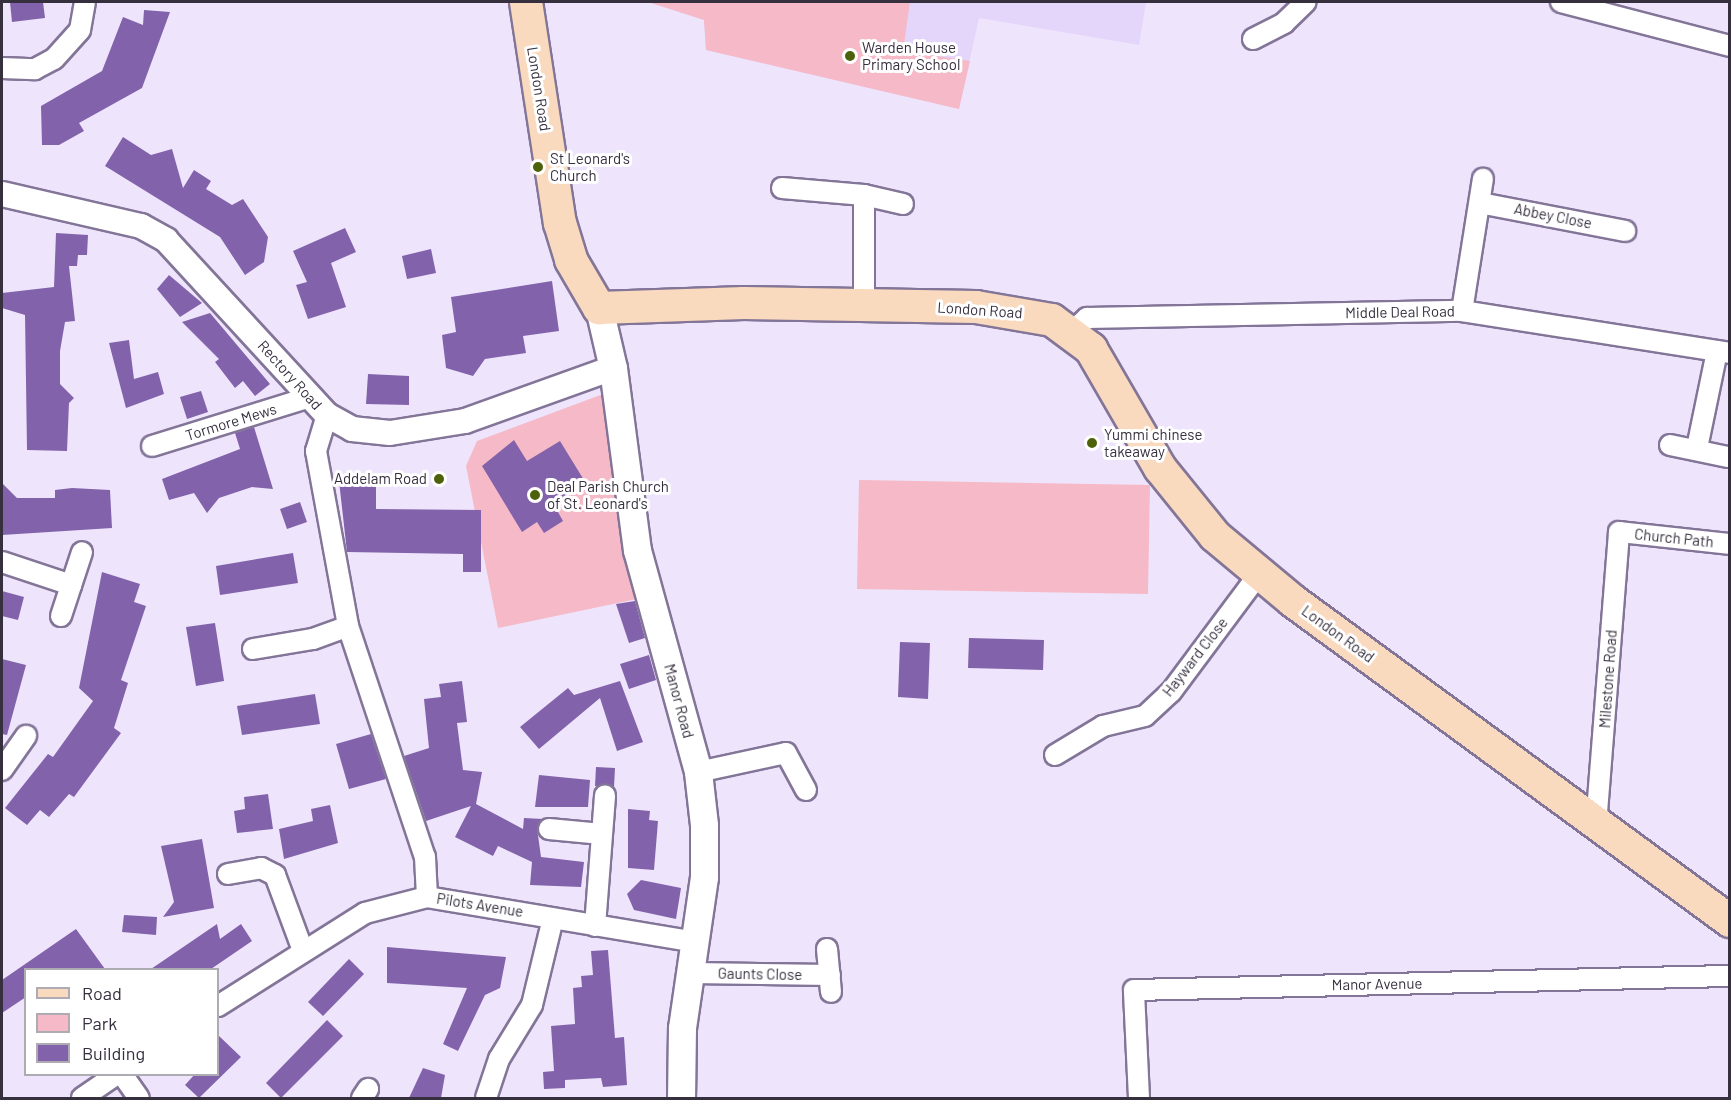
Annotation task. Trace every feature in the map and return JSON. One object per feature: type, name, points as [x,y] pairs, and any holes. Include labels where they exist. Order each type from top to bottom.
[{"type":"main road","name":"London Road","points":[[526,2],[560,223],[571,260],[599,308],[744,303],[1016,310],[1072,333],[1091,349],[1161,468],[1215,536],[1259,574],[1596,825],[1730,921]]},
{"type":"main road","name":"Manor Road","points":[[599,308],[613,368],[637,550],[698,772],[704,877],[697,942],[682,1028],[681,1098]]},
{"type":"street","points":[[2,68],[35,69],[54,59],[80,30],[85,2]]},
{"type":"street","points":[[1253,39],[1284,24],[1306,2]]},
{"type":"street","points":[[1561,2],[1730,46]]},
{"type":"street","points":[[1462,310],[1483,179]]},
{"type":"street","points":[[782,188],[864,195],[903,204]]},
{"type":"street","name":"Rectory Road","points":[[2,194],[141,226],[165,240],[327,416],[352,429],[430,428],[556,393],[613,368]]},
{"type":"street","points":[[864,195],[864,306]]},
{"type":"street","name":"Abbey Close","points":[[1480,203],[1625,231]]},
{"type":"street","name":"Middle Deal Road","points":[[1072,333],[1087,318],[1462,310],[1723,352]]},
{"type":"street","points":[[1697,448],[1723,352]]},
{"type":"street","name":"Tormore Mews","points":[[152,446],[310,397]]},
{"type":"street","points":[[327,416],[316,451],[348,626],[424,856],[427,897]]},
{"type":"street","points":[[1670,445],[1697,448],[1728,457]]},
{"type":"street","name":"Church Path","points":[[1619,532],[1730,544]]},
{"type":"street","name":"Milestone Road","points":[[1596,825],[1619,532]]},
{"type":"street","points":[[61,616],[82,552]]},
{"type":"street","points":[[2,562],[71,585]]},
{"type":"street","name":"Hayward Close","points":[[1054,755],[1103,726],[1145,716],[1171,692],[1259,574]]},
{"type":"street","points":[[253,649],[313,639],[348,626]]},
{"type":"street","points":[[4,763],[26,735]]},
{"type":"street","points":[[698,772],[785,745],[806,790]]},
{"type":"street","points":[[595,926],[605,795]]},
{"type":"street","points":[[549,829],[602,834]]},
{"type":"street","points":[[228,874],[261,868],[275,875],[302,948]]},
{"type":"street","name":"Pilots Avenue","points":[[219,1005],[302,948],[365,913],[427,897],[697,942]]},
{"type":"street","points":[[486,1098],[499,1059],[532,1005],[553,918]]},
{"type":"street","name":"Gaunts Close","points":[[690,973],[830,984],[827,949]]},
{"type":"street","name":"Manor Avenue","points":[[1139,1098],[1134,990],[1730,976]]},
{"type":"street","points":[[82,1098],[114,1076]]},
{"type":"street","points":[[123,1076],[139,1098]]},
{"type":"shaded area","name":"Warden House Primary School","points":[[648,2],[1146,2],[1139,45],[979,18],[959,109],[706,50],[704,20]]},
{"type":"green space","name":"Warden House Primary School","points":[[648,2],[910,2],[903,51],[970,61],[959,109],[706,50],[704,20]]},
{"type":"green space","points":[[603,394],[637,599],[498,628],[466,466],[477,441]]},
{"type":"green space","points":[[859,480],[1150,485],[1148,594],[857,589]]},
{"type":"building","points":[[10,2],[43,2],[45,18],[12,22]]},
{"type":"building","points":[[144,10],[170,12],[142,88],[79,123],[84,131],[59,145],[42,145],[41,106],[102,71],[123,17],[143,25]]},
{"type":"building","points":[[123,137],[151,155],[172,149],[183,188],[194,170],[211,181],[206,189],[232,205],[243,199],[268,237],[264,262],[245,275],[220,237],[105,166]]},
{"type":"building","points":[[345,228],[356,252],[331,263],[346,307],[308,319],[296,285],[307,282],[293,251]]},
{"type":"building","points":[[56,233],[88,235],[87,255],[78,255],[77,266],[69,266],[75,321],[65,322],[60,351],[60,384],[74,398],[69,403],[67,451],[27,450],[25,315],[2,308],[2,293],[54,287]]},
{"type":"building","points":[[431,249],[436,273],[407,279],[402,256]]},
{"type":"building","points":[[169,275],[202,303],[180,317],[157,289]]},
{"type":"building","points":[[552,281],[559,331],[523,336],[526,353],[485,359],[473,376],[446,368],[442,335],[456,332],[451,297]]},
{"type":"building","points":[[210,313],[270,384],[255,396],[243,381],[235,388],[215,362],[219,359],[182,322]]},
{"type":"building","points":[[129,340],[134,379],[158,372],[164,394],[126,408],[109,343]]},
{"type":"building","points":[[368,374],[409,376],[409,405],[366,404]]},
{"type":"building","points":[[201,391],[208,412],[187,419],[180,397]]},
{"type":"building","points":[[254,427],[273,489],[252,487],[219,498],[207,513],[194,493],[169,500],[162,479],[240,449],[235,433]]},
{"type":"building","name":"Deal Parish Church of St. Leonard's","points":[[514,440],[527,461],[560,441],[587,485],[554,505],[563,521],[544,533],[537,522],[522,532],[482,466]]},
{"type":"building","points":[[339,481],[376,481],[376,509],[481,510],[481,572],[463,572],[463,554],[347,552]]},
{"type":"building","points":[[2,483],[17,498],[55,498],[55,490],[72,488],[110,490],[112,528],[2,535]]},
{"type":"building","points":[[300,502],[307,522],[287,529],[280,509]]},
{"type":"building","points":[[293,553],[298,583],[220,595],[216,566]]},
{"type":"building","points":[[102,572],[140,584],[134,602],[146,606],[121,680],[128,683],[114,728],[121,733],[74,797],[69,794],[49,817],[40,810],[27,825],[5,808],[48,754],[53,757],[93,701],[79,688]]},
{"type":"building","points":[[2,591],[24,597],[18,620],[2,616]]},
{"type":"building","points":[[635,601],[645,638],[629,643],[616,604]]},
{"type":"building","points":[[215,623],[224,681],[196,686],[186,627]]},
{"type":"building","points":[[969,638],[1044,640],[1043,670],[968,668]]},
{"type":"building","points":[[900,642],[930,643],[928,699],[898,697]]},
{"type":"building","points":[[649,655],[656,680],[629,689],[620,664]]},
{"type":"building","points":[[2,659],[26,665],[7,735],[2,734]]},
{"type":"building","points":[[462,681],[467,722],[457,723],[463,770],[482,772],[476,804],[523,829],[524,818],[543,819],[537,828],[541,857],[584,862],[581,887],[530,885],[532,862],[498,846],[493,856],[455,837],[471,806],[426,821],[404,756],[429,748],[424,699],[441,697],[439,684]]},
{"type":"building","points":[[620,681],[643,742],[617,751],[600,698],[539,749],[520,727],[568,688],[574,695]]},
{"type":"building","points":[[315,694],[320,724],[242,735],[237,706]]},
{"type":"building","points":[[371,734],[386,779],[349,789],[336,744]]},
{"type":"building","points":[[596,767],[615,768],[614,787],[595,786]]},
{"type":"building","points":[[539,775],[590,780],[588,807],[535,807]]},
{"type":"building","points":[[268,794],[273,829],[237,833],[234,811],[245,809],[244,797]]},
{"type":"building","points":[[330,805],[338,843],[284,859],[279,829],[313,821],[311,809]]},
{"type":"building","points":[[628,809],[650,811],[649,820],[658,821],[654,870],[628,868]]},
{"type":"building","points":[[202,839],[214,908],[163,917],[174,902],[161,846]]},
{"type":"building","points":[[641,880],[681,888],[676,919],[634,910],[627,894]]},
{"type":"building","points":[[124,915],[157,917],[156,935],[122,932]]},
{"type":"building","points":[[217,924],[220,939],[241,924],[252,941],[212,968],[152,968]]},
{"type":"building","points":[[76,929],[104,968],[24,968],[24,998],[2,1013],[2,980]]},
{"type":"building","points":[[387,947],[506,957],[500,988],[485,995],[458,1051],[443,1044],[467,988],[387,983]]},
{"type":"building","points":[[608,950],[615,1038],[624,1037],[627,1085],[603,1087],[601,1078],[565,1080],[565,1088],[544,1089],[543,1072],[554,1071],[551,1026],[575,1024],[573,988],[582,987],[581,976],[593,975],[591,951]]},
{"type":"building","points":[[349,959],[364,974],[323,1016],[308,1002]]},
{"type":"building","points":[[327,1020],[343,1036],[281,1098],[266,1083]]},
{"type":"building","points":[[219,1036],[241,1057],[199,1098],[185,1085],[193,1076],[219,1076]]},
{"type":"building","points":[[423,1068],[445,1075],[441,1098],[409,1098]]},
{"type":"place","name":"Warden House Primary School","points":[[850,56]]},
{"type":"place","name":"St Leonard's Church","points":[[538,167]]},
{"type":"place","name":"Yummi chinese takeaway","points":[[1092,443]]},
{"type":"place","name":"Addelam Road","points":[[439,479]]},
{"type":"place","name":"Deal Parish Church of St. Leonard's","points":[[535,495]]}]
